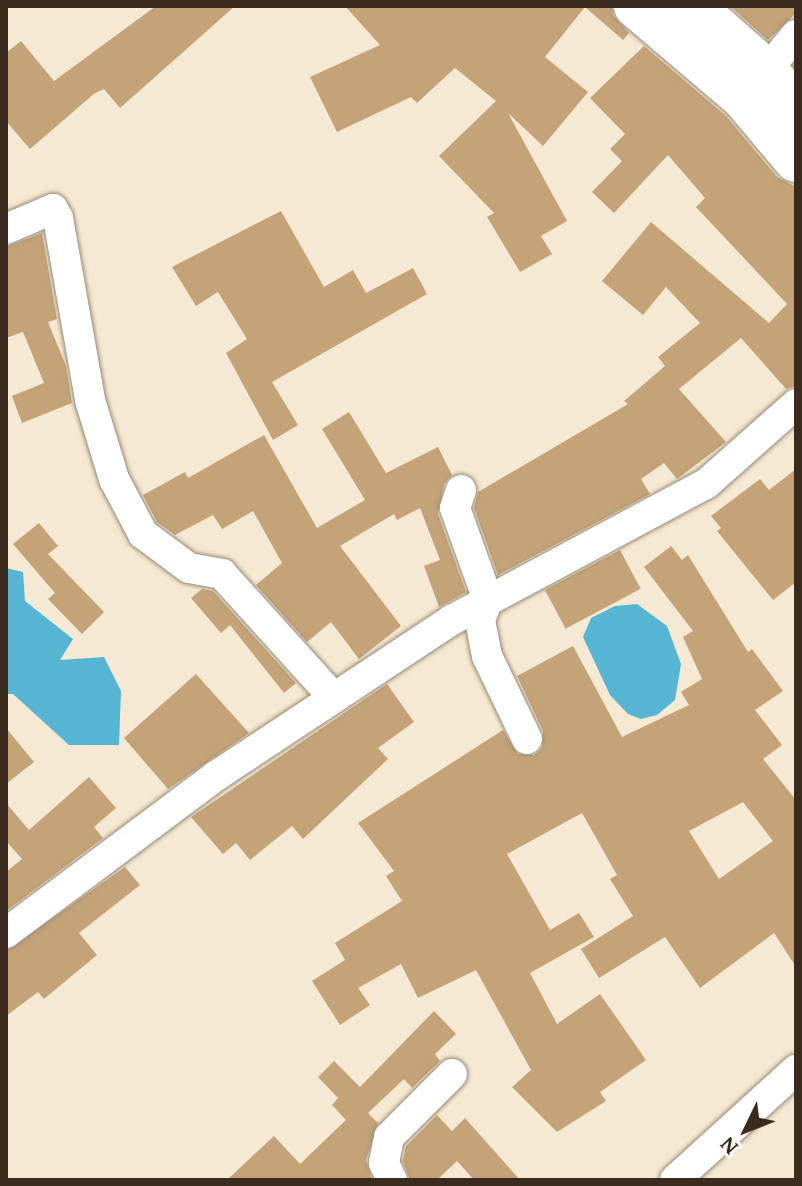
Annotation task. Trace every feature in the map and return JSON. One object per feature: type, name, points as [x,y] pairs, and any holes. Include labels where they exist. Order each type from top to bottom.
[{"type":"main road","points":[[636,6],[744,98],[796,160]]},
{"type":"main road","points":[[692,6],[766,71],[796,106]]},
{"type":"street","points":[[766,71],[796,35]]},
{"type":"street","points":[[6,229],[53,209],[58,218],[90,400],[114,479],[143,534],[189,568],[222,574],[334,698]]},
{"type":"street","points":[[6,933],[216,776],[334,698],[488,600],[706,484],[796,404]]},
{"type":"street","points":[[461,490],[455,508],[488,600],[480,620],[487,656],[527,739]]},
{"type":"street","points":[[675,1180],[796,1070]]},
{"type":"street","points":[[392,1180],[384,1163],[389,1137],[452,1074]]},
{"type":"water","points":[[6,568],[23,572],[25,601],[73,639],[60,660],[104,657],[121,691],[119,745],[69,745],[13,694],[6,694]]},
{"type":"water","points":[[637,604],[667,626],[681,664],[675,700],[657,715],[641,719],[628,714],[610,695],[583,637],[591,618],[615,606]]},
{"type":"building","points":[[156,6],[235,6],[120,108],[104,89],[95,93],[30,149],[6,121],[6,53],[21,41],[54,81]]},
{"type":"building","points":[[345,6],[612,6],[613,15],[629,33],[623,40],[585,7],[545,57],[588,92],[543,146],[508,113],[567,221],[541,236],[552,254],[520,272],[487,217],[494,213],[439,156],[496,101],[455,68],[417,103],[411,97],[337,132],[310,77],[380,45]]},
{"type":"building","points":[[730,6],[796,6],[796,13],[768,40]]},
{"type":"building","points":[[644,46],[726,116],[777,177],[796,187],[796,386],[786,389],[741,338],[679,389],[726,442],[677,479],[664,463],[641,479],[650,494],[498,575],[474,508],[478,492],[628,404],[624,401],[665,366],[658,357],[700,323],[666,287],[643,315],[602,281],[651,222],[769,323],[787,304],[696,207],[705,198],[668,155],[614,213],[592,192],[622,161],[610,149],[625,134],[590,98]]},
{"type":"building","points":[[281,211],[324,287],[353,270],[366,293],[413,268],[427,294],[272,382],[298,425],[273,440],[226,353],[247,339],[218,292],[196,306],[172,267]]},
{"type":"building","points":[[42,233],[57,319],[48,322],[66,366],[72,403],[22,423],[12,396],[44,383],[23,332],[6,338],[6,247]]},
{"type":"building","points":[[349,412],[386,473],[438,447],[452,475],[444,484],[438,514],[466,592],[439,607],[424,566],[440,560],[420,508],[397,520],[394,514],[340,546],[401,626],[359,659],[331,622],[307,642],[256,585],[282,563],[253,511],[222,529],[213,515],[175,535],[157,522],[143,495],[185,472],[188,478],[264,435],[317,528],[365,500],[322,429]]},
{"type":"building","points":[[796,469],[796,582],[773,600],[717,531],[721,528],[711,516],[760,479],[769,490]]},
{"type":"building","points":[[39,523],[58,546],[48,554],[104,612],[82,634],[48,599],[55,593],[13,544]]},
{"type":"building","points":[[671,546],[682,560],[688,555],[748,652],[752,649],[783,691],[755,710],[782,745],[763,759],[796,800],[796,967],[774,933],[700,988],[665,937],[599,978],[581,949],[633,916],[610,879],[617,875],[582,813],[507,854],[550,930],[579,913],[594,937],[530,973],[557,1024],[600,994],[646,1060],[600,1092],[606,1101],[557,1132],[512,1087],[531,1070],[476,970],[418,998],[401,964],[358,988],[370,1005],[340,1025],[312,981],[345,960],[335,943],[402,901],[386,876],[394,871],[358,823],[503,730],[518,754],[534,755],[542,748],[543,731],[517,676],[573,646],[622,737],[689,705],[681,692],[702,679],[683,637],[693,631],[644,567]],"holes":[[[743,802],[773,841],[719,879],[689,831]]]},
{"type":"building","points":[[620,550],[641,589],[566,629],[545,590]]},
{"type":"building","points":[[202,589],[213,591],[296,683],[284,693],[230,625],[221,633],[191,598]]},
{"type":"building","points":[[196,674],[249,733],[168,789],[124,738]]},
{"type":"building","points":[[387,684],[414,722],[378,748],[388,759],[303,839],[292,826],[250,860],[236,843],[223,854],[191,817]]},
{"type":"building","points":[[6,728],[34,762],[6,784]]},
{"type":"building","points":[[89,777],[116,808],[94,827],[103,838],[6,911],[6,872],[22,859],[6,841],[6,803],[29,830]]},
{"type":"building","points":[[125,867],[140,885],[79,933],[97,955],[44,999],[38,992],[6,1016],[6,951]]},
{"type":"building","points":[[434,1011],[456,1034],[435,1054],[440,1061],[412,1088],[404,1079],[368,1113],[378,1123],[366,1160],[372,1180],[227,1180],[274,1136],[300,1164],[346,1120],[332,1105],[338,1098],[318,1077],[334,1061],[360,1087]]},
{"type":"building","points":[[437,1115],[452,1131],[465,1118],[520,1180],[474,1180],[457,1161],[437,1180],[410,1180],[403,1161],[406,1146]]}]
